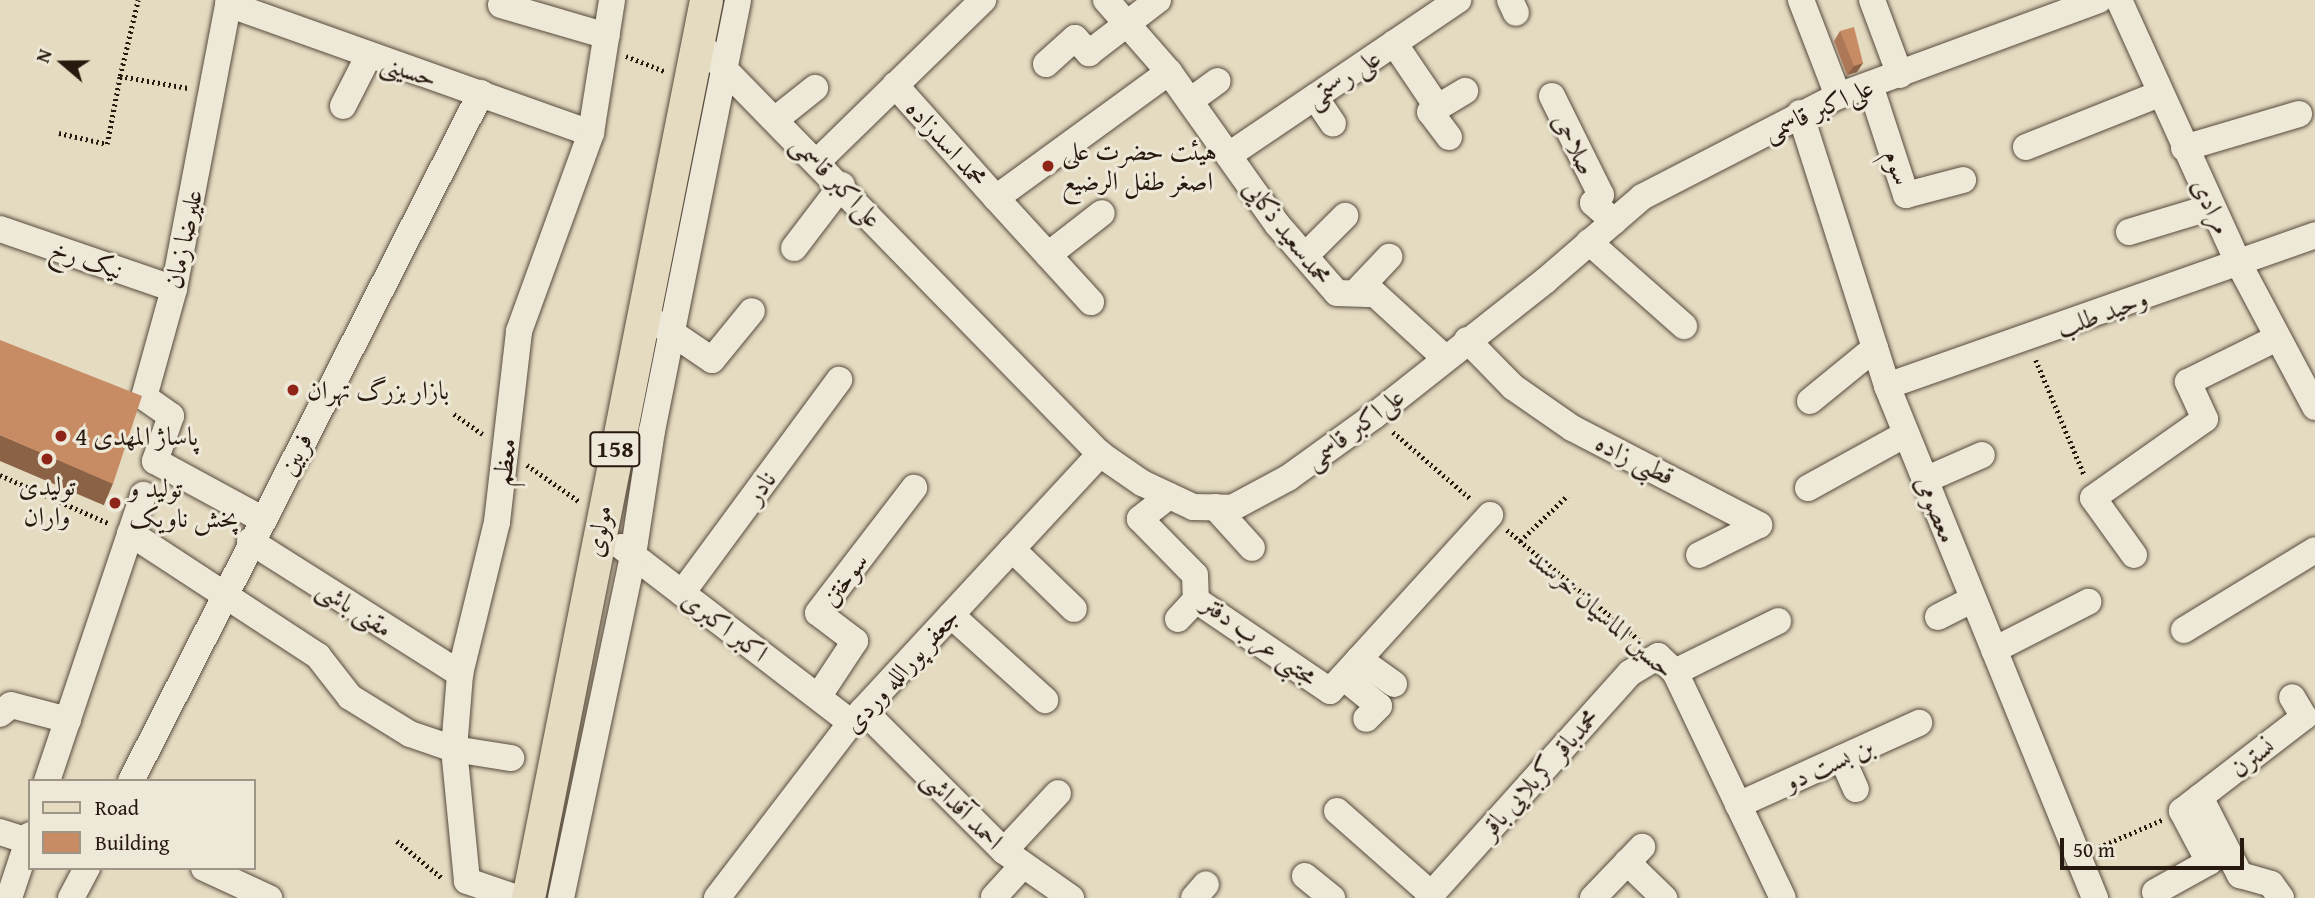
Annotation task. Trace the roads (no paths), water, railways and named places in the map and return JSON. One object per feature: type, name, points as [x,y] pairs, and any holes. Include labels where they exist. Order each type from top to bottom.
[{"type":"main road","name":"مولوی","points":[[528,898],[705,0]]},
{"type":"street","name":"معظم","points":[[517,898],[467,881],[454,749],[460,674],[497,522],[519,331],[591,133],[612,0]]},
{"type":"street","points":[[561,898],[633,555],[672,333],[738,0]]},
{"type":"street","points":[[818,161],[983,0]]},
{"type":"street","name":"محمدسعید ذکایی","points":[[1107,0],[1124,23],[1169,72],[1305,256],[1337,293],[1375,294],[1444,358]]},
{"type":"street","points":[[1046,64],[1075,38],[1088,53],[1124,23],[1158,0]]},
{"type":"street","name":"علی رستمی","points":[[1229,155],[1458,0]]},
{"type":"street","points":[[1872,0],[1900,75]]},
{"type":"street","name":"علی‌اکبر قاسمی","points":[[697,41],[842,185],[1100,454],[1169,496],[1193,507],[1232,508],[1261,495],[1374,415],[1642,197],[1800,113],[1838,96],[2099,0]]},
{"type":"street","name":"مرادی","points":[[2119,0],[2183,148],[2239,264],[2277,338],[2306,369],[2315,407]]},
{"type":"street","name":"حسینی","points":[[229,2],[368,57],[481,93],[591,133]]},
{"type":"street","name":"علیرضا زمان","points":[[155,461],[170,416],[144,397],[174,289],[229,2]]},
{"type":"street","points":[[501,5],[607,42]]},
{"type":"street","points":[[1796,10],[1838,96]]},
{"type":"street","points":[[1394,43],[1438,108]]},
{"type":"street","points":[[343,106],[368,57]]},
{"type":"street","name":"محمد اسدزاده","points":[[895,86],[996,198],[1169,72]]},
{"type":"street","points":[[1190,101],[1218,81]]},
{"type":"street","name":"سوم","points":[[1870,85],[1906,195],[1963,180]]},
{"type":"street","points":[[776,119],[815,88]]},
{"type":"street","points":[[1449,137],[1430,112],[1465,91]]},
{"type":"street","name":"فربین","points":[[132,779],[256,530],[481,93]]},
{"type":"street","points":[[2026,147],[2159,94]]},
{"type":"street","name":"صلاحی","points":[[1552,96],[1601,195],[1593,203],[1614,221]]},
{"type":"street","points":[[1315,97],[1333,124]]},
{"type":"street","name":"معصومی","points":[[1800,113],[1887,386],[2095,898]]},
{"type":"street","points":[[2183,148],[2299,114]]},
{"type":"street","points":[[794,248],[842,185]]},
{"type":"street","points":[[996,198],[1091,302]]},
{"type":"street","points":[[2129,232],[2212,207]]},
{"type":"street","points":[[1048,255],[1102,213]]},
{"type":"street","points":[[1305,256],[1345,216]]},
{"type":"street","name":"نیک رخ","points":[[0,229],[174,289]]},
{"type":"street","name":"وحید طلب","points":[[1887,386],[2027,340],[2315,235]]},
{"type":"street","points":[[1589,242],[1684,326]]},
{"type":"street","points":[[1355,293],[1389,257]]},
{"type":"street","points":[[642,312],[712,360],[752,311]]},
{"type":"street","points":[[2134,555],[2094,498],[2205,419],[2188,382],[2277,338]]},
{"type":"street","name":"قطبی زاده","points":[[1467,340],[1513,387],[1572,428],[1765,519],[1699,555]]},
{"type":"street","points":[[1810,401],[1875,348]]},
{"type":"street","name":"نادر","points":[[682,593],[839,380]]},
{"type":"street","points":[[1808,488],[1906,434]]},
{"type":"street","name":"جعفر پورالله وردی","points":[[725,895],[857,717],[1100,454]]},
{"type":"street","points":[[1925,480],[1982,455]]},
{"type":"street","name":"مقنی باشی","points":[[155,461],[460,674]]},
{"type":"street","name":"سوختن","points":[[818,697],[855,641],[818,613],[914,488]]},
{"type":"street","points":[[48,779],[143,495]]},
{"type":"street","name":"مجتبی عرب دفتر","points":[[1169,496],[1140,519],[1195,575],[1187,610],[1344,676]]},
{"type":"street","points":[[1215,507],[1252,548]]},
{"type":"street","points":[[1344,676],[1490,515]]},
{"type":"street","name":"اکبر اکبری","points":[[600,523],[633,555],[818,697],[857,717]]},
{"type":"street","points":[[130,533],[318,656],[350,697],[410,734],[454,749],[511,758]]},
{"type":"street","points":[[1012,549],[1074,609]]},
{"type":"street","points":[[2184,629],[2315,550]]},
{"type":"street","points":[[1938,617],[1973,599]]},
{"type":"street","points":[[1994,650],[2088,602]]},
{"type":"street","points":[[951,615],[1045,700]]},
{"type":"street","name":"محمدباقر کربلایی باقر","points":[[1429,896],[1630,673],[1667,664],[1779,621]]},
{"type":"street","name":"حسین الماسیان خرسند","points":[[1667,664],[1783,898]]},
{"type":"street","points":[[1344,676],[1394,684]]},
{"type":"street","points":[[1344,676],[1379,706],[1366,719]]},
{"type":"street","name":"نسترن","points":[[2191,804],[2304,717],[2292,697]]},
{"type":"street","points":[[0,715],[11,705],[68,720]]},
{"type":"street","name":"احمد آقداشی","points":[[857,717],[1013,858],[1071,898]]},
{"type":"street","name":"بن بست دو","points":[[1738,805],[1919,723]]},
{"type":"street","points":[[1842,758],[1856,789]]},
{"type":"street","points":[[994,897],[1013,858],[1058,793]]},
{"type":"street","points":[[2155,892],[2209,862],[2191,804]]},
{"type":"street","points":[[2191,804],[2240,875],[2271,884],[2281,898]]},
{"type":"street","points":[[1338,811],[1429,896]]},
{"type":"street","points":[[0,832],[28,838]]},
{"type":"street","points":[[9,898],[28,841]]},
{"type":"street","points":[[1593,898],[1635,854],[1664,898]]},
{"type":"street","points":[[72,898],[86,870]]},
{"type":"street","points":[[207,870],[242,892],[269,898]]},
{"type":"street","points":[[1305,877],[1332,898]]},
{"type":"place","name":"هیئت حضرت علی اصغر طفل الرضیع","points":[[1048,166]]},
{"type":"place","name":"بازار بزرگ تهران","points":[[293,390]]},
{"type":"place","name":"پاساژ المهدی 4","points":[[61,436]]},
{"type":"place","name":"تولیدی واران","points":[[47,459]]},
{"type":"place","name":"تولید و پخش ناویک","points":[[115,503]]}]
